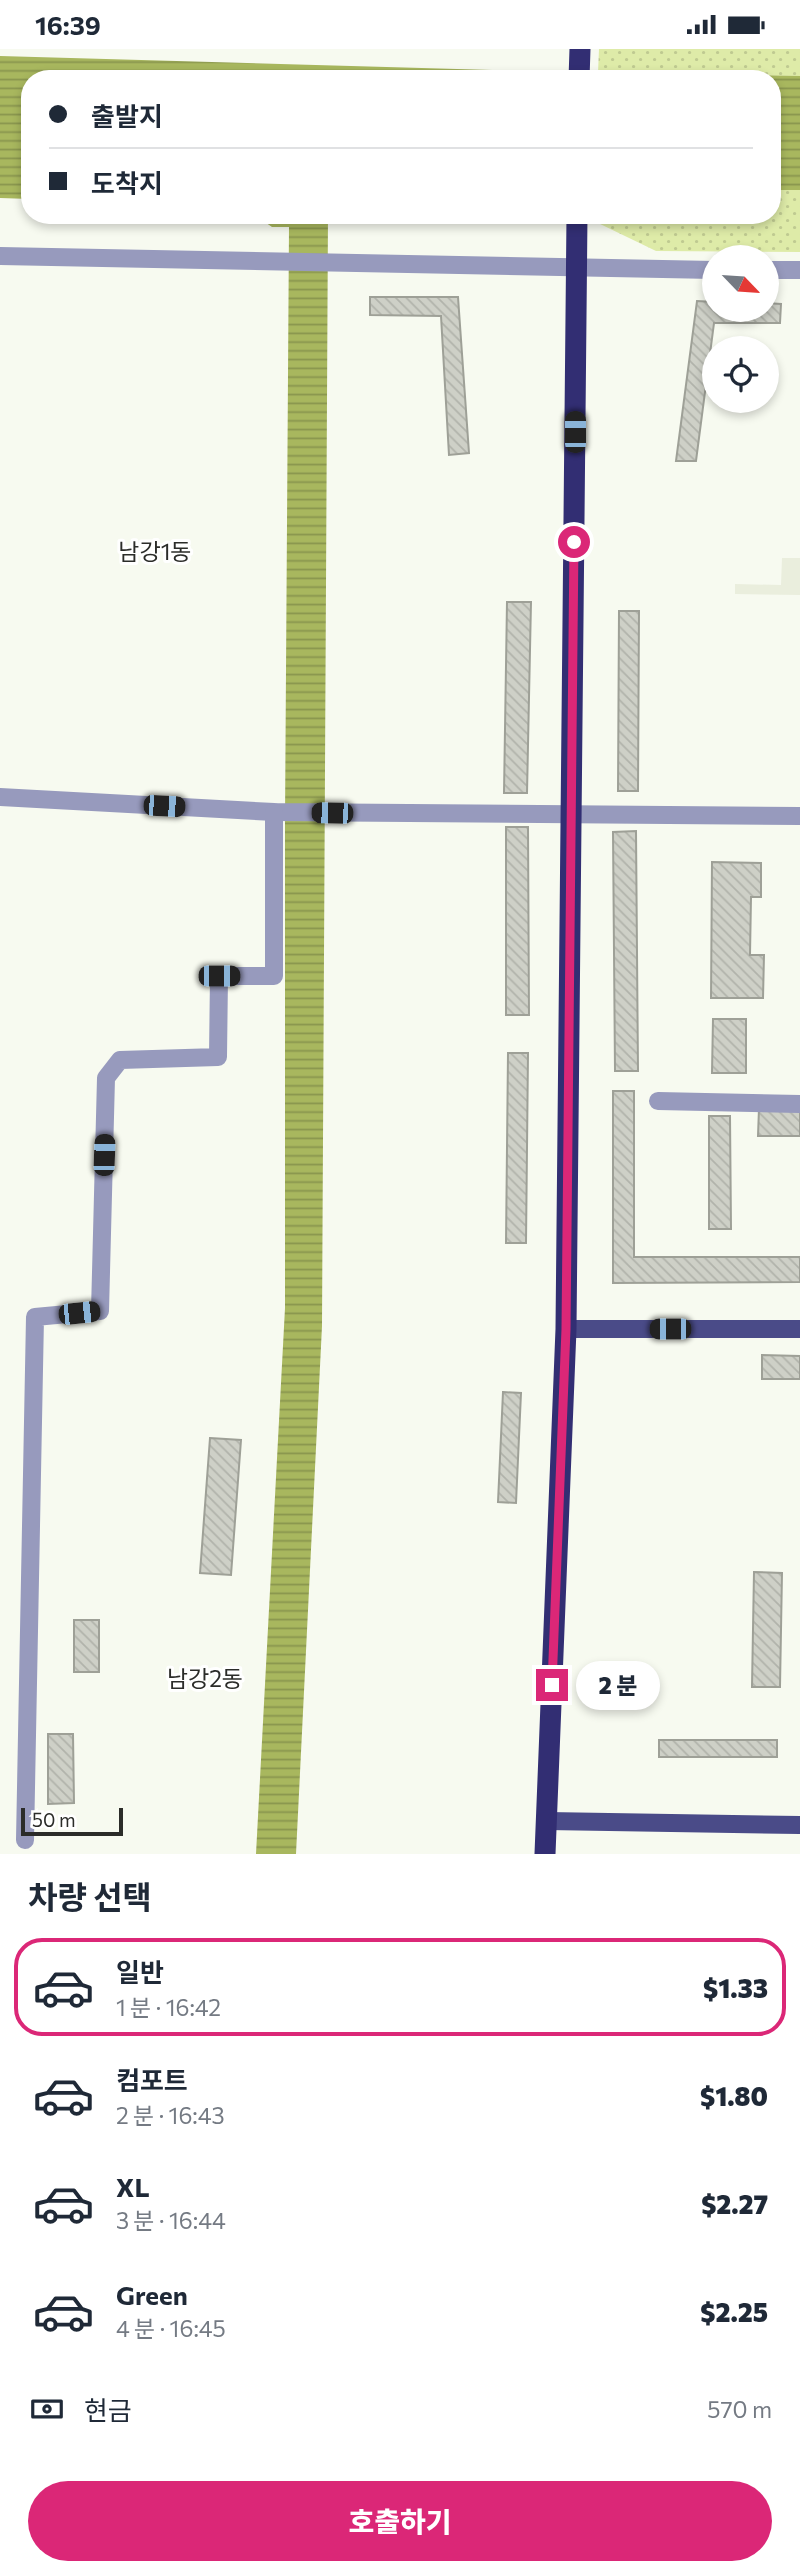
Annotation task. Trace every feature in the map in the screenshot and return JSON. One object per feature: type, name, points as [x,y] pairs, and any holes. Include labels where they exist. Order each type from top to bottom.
[{"type":"highway","points":[[579,70],[580,49]]},
{"type":"highway","points":[[545,1854],[566,1329],[577,224]]},
{"type":"main road","points":[[566,1329],[800,1329]]},
{"type":"main road","points":[[547,1821],[800,1825]]},
{"type":"street","points":[[0,256],[702,269]]},
{"type":"street","points":[[779,270],[800,271]]},
{"type":"street","points":[[0,797],[274,812],[800,816]]},
{"type":"street","points":[[25,1840],[35,1317],[100,1311],[106,1077],[120,1060],[218,1057],[219,976],[274,976],[274,812]]},
{"type":"street","points":[[657,1101],[800,1104]]},
{"type":"shaded area","points":[[599,49],[800,49],[800,76],[781,76],[781,70],[598,70]]},
{"type":"shaded area","points":[[0,56],[496,70],[21,70],[21,199],[0,198]]},
{"type":"shaded area","points":[[781,76],[800,76],[800,190],[781,190]]},
{"type":"shaded area","points":[[781,190],[800,190],[800,252],[779,252],[779,245],[702,245],[702,251],[656,251],[600,224],[781,224]]},
{"type":"shaded area","points":[[268,224],[328,224],[322,1326],[296,1854],[256,1854],[285,1308],[289,227],[272,227]]},
{"type":"shaded area","points":[[782,558],[800,558],[800,595],[735,594],[735,584],[781,585]]},
{"type":"building","points":[[370,297],[458,297],[469,453],[449,455],[441,316],[370,315]]},
{"type":"building","points":[[697,301],[702,301],[702,322],[779,322],[781,304],[780,323],[714,323],[712,336],[702,336],[702,413],[696,461],[676,461]]},
{"type":"building","points":[[507,602],[531,602],[527,793],[504,793]]},
{"type":"building","points":[[619,611],[639,611],[638,791],[618,791]]},
{"type":"building","points":[[506,827],[528,827],[529,1015],[506,1015]]},
{"type":"building","points":[[636,831],[638,1071],[615,1071],[613,832]]},
{"type":"building","points":[[712,862],[761,863],[761,897],[751,897],[750,955],[764,955],[763,998],[711,998]]},
{"type":"building","points":[[713,1019],[746,1019],[746,1073],[712,1073]]},
{"type":"building","points":[[508,1053],[528,1053],[526,1243],[506,1243]]},
{"type":"building","points":[[613,1091],[634,1091],[634,1257],[800,1257],[800,1282],[613,1283]]},
{"type":"building","points":[[759,1108],[800,1109],[800,1136],[758,1136]]},
{"type":"building","points":[[709,1116],[730,1116],[731,1229],[709,1229]]},
{"type":"building","points":[[762,1355],[800,1356],[800,1379],[762,1379]]},
{"type":"building","points":[[503,1392],[521,1393],[516,1503],[498,1502]]},
{"type":"building","points":[[210,1438],[241,1440],[231,1575],[200,1573]]},
{"type":"building","points":[[754,1572],[782,1573],[780,1687],[752,1687]]},
{"type":"building","points":[[74,1620],[99,1620],[99,1672],[74,1672]]},
{"type":"building","points":[[48,1734],[73,1734],[74,1803],[48,1804]]},
{"type":"building","points":[[659,1740],[777,1740],[777,1757],[659,1757]]},
{"type":"district","name":"남강1동","points":[[155,551]]},
{"type":"district","name":"남강2동","points":[[205,1678]]},
{"type":"route","points":[[552,1685],[566,1329],[574,542]]}]
